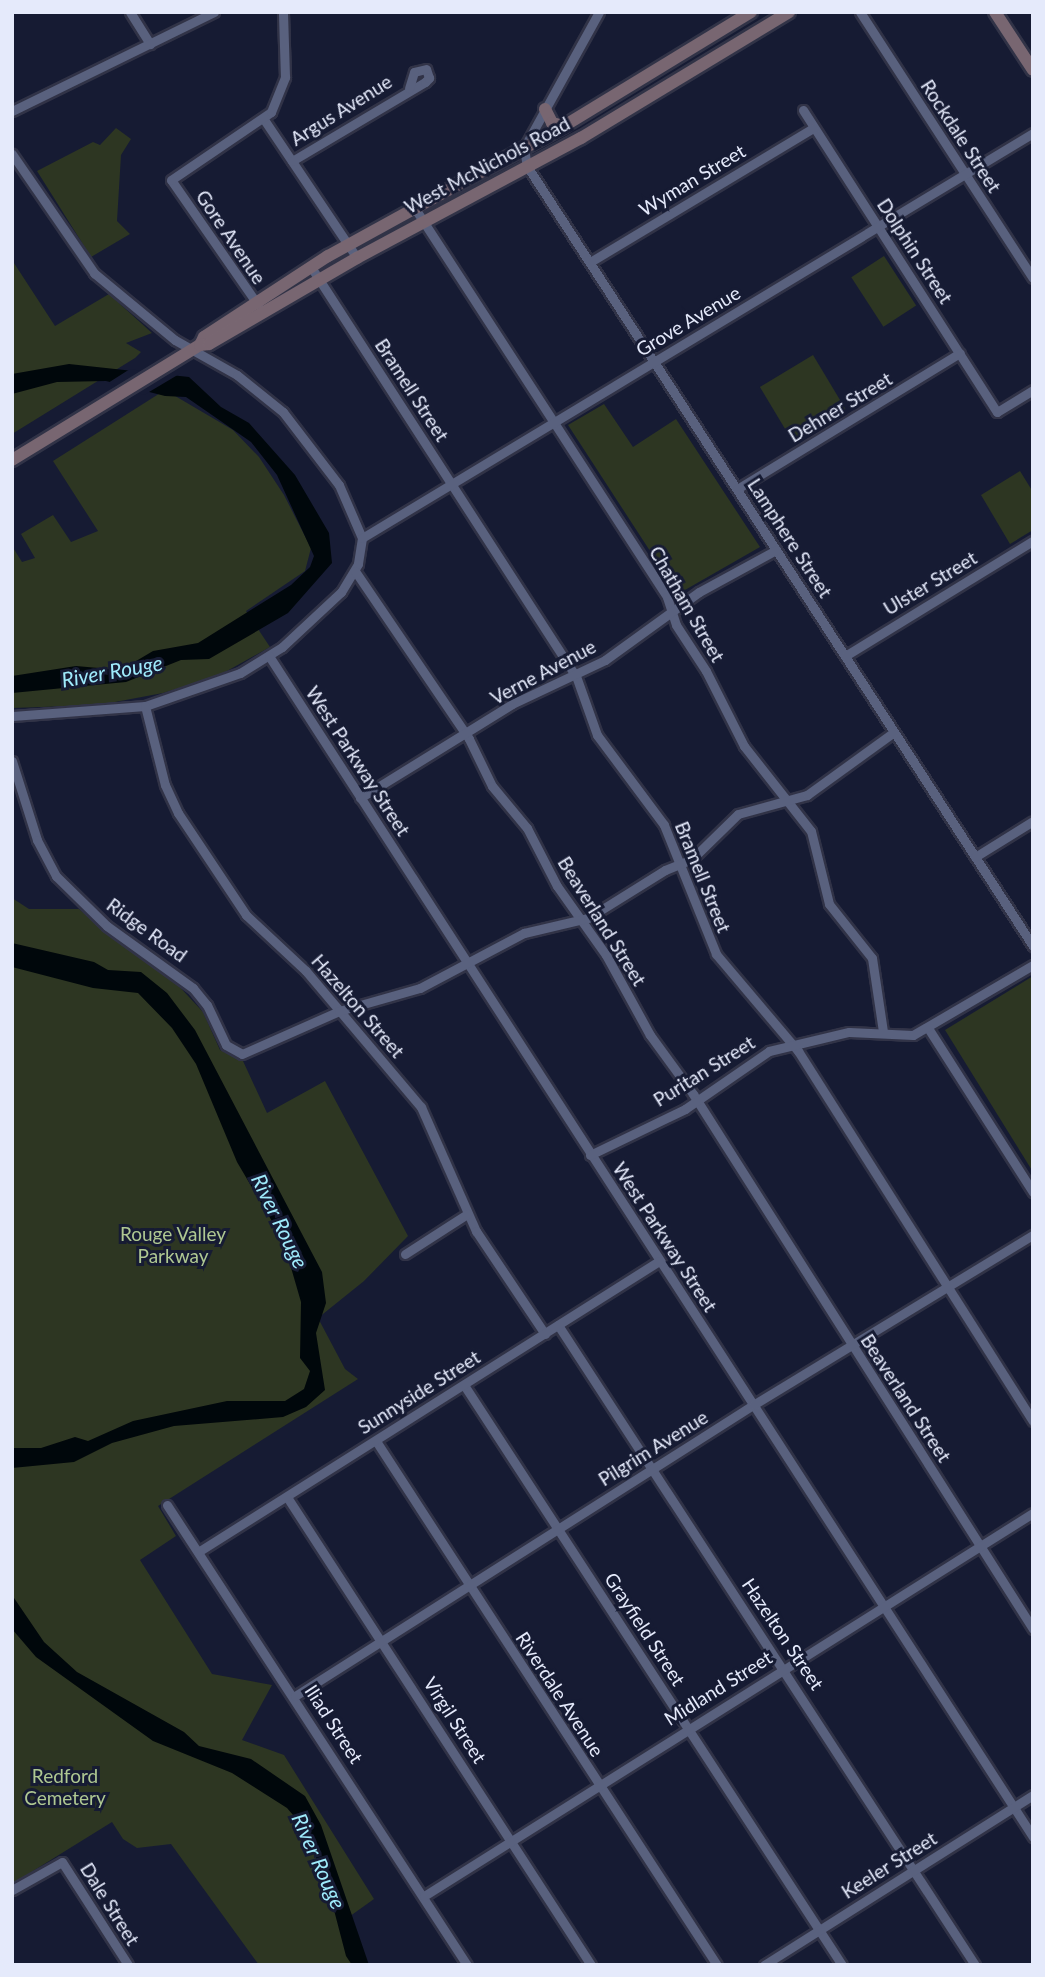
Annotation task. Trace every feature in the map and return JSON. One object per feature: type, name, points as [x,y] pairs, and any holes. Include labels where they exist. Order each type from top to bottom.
[{"type":"main road","name":"West McNichols Road","points":[[12,460],[120,392],[192,350],[209,344],[311,267],[348,244],[568,124],[751,12]]},
{"type":"main road","name":"West McNichols Road","points":[[259,308],[320,280],[423,221],[581,138],[789,12]]},
{"type":"main road","points":[[995,12],[1033,70]]},
{"type":"main road","points":[[598,106],[608,122]]},
{"type":"main road","points":[[545,109],[552,123],[568,124],[581,138]]},
{"type":"street","points":[[130,12],[150,44]]},
{"type":"street","points":[[12,111],[214,12]]},
{"type":"street","points":[[283,12],[284,83],[265,121],[357,258]]},
{"type":"street","points":[[523,148],[599,12]]},
{"type":"street","name":"Rockdale Street","points":[[860,12],[1033,278]]},
{"type":"street","name":"Argus Avenue","points":[[292,161],[409,88]]},
{"type":"street","name":"Dolphin Street","points":[[803,110],[997,412],[1033,390]]},
{"type":"street","name":"Argus Avenue","points":[[171,180],[265,121]]},
{"type":"street","name":"Wyman Street","points":[[590,262],[813,128]]},
{"type":"street","name":"Grove Avenue","points":[[362,538],[1033,133]]},
{"type":"street","name":"Lamphere Street","points":[[523,148],[527,166],[1033,946]]},
{"type":"street","points":[[12,154],[94,273],[192,350],[237,375],[284,412],[339,485],[362,538],[355,571],[341,592],[269,656],[203,690],[145,706],[12,716]]},
{"type":"street","name":"Gore Avenue","points":[[171,180],[259,308]]},
{"type":"street","name":"Chatham Street","points":[[414,207],[673,611],[676,625],[706,671],[744,746],[811,831],[829,904],[872,958],[883,1032]]},
{"type":"street","name":"Bramell Street","points":[[311,267],[576,676],[597,735],[664,825],[716,954],[792,1042],[1033,1421]]},
{"type":"street","name":"Dehner Street","points":[[737,489],[960,353]]},
{"type":"street","name":"Ulster Street","points":[[845,656],[1033,541]]},
{"type":"street","name":"Verne Avenue","points":[[360,798],[466,735],[512,704],[576,676],[673,611],[776,550]]},
{"type":"street","name":"Beaverland Street","points":[[355,571],[466,735],[487,777],[527,828],[578,919],[607,955],[650,1035],[697,1101],[1033,1629]]},
{"type":"street","name":"West Parkway Street","points":[[269,656],[1033,1837]]},
{"type":"street","name":"Hazelton Street","points":[[145,706],[165,785],[178,813],[246,915],[306,971],[421,1107],[467,1214],[545,1334]]},
{"type":"street","points":[[339,1011],[420,988],[524,933],[588,918],[692,859],[738,814],[817,789],[894,732]]},
{"type":"street","name":"Ridge Road","points":[[12,761],[27,815],[50,868],[107,926],[194,988],[231,1050],[248,1052],[339,1011]]},
{"type":"street","points":[[975,857],[1033,821]]},
{"type":"street","name":"Puritan Street","points":[[590,1155],[697,1101],[752,1059],[792,1042],[849,1032],[883,1032],[904,1037],[928,1028],[1033,965]]},
{"type":"street","points":[[928,1028],[1033,1192]]},
{"type":"street","points":[[405,1254],[467,1214]]},
{"type":"street","name":"Pilgrim Avenue","points":[[295,1696],[753,1405],[1033,1235]]},
{"type":"street","name":"Sunnyside Street","points":[[198,1552],[659,1261]]},
{"type":"street","name":"Hazelton Street","points":[[558,1325],[975,1965]]},
{"type":"street","name":"Grayfield Street","points":[[464,1385],[842,1965]]},
{"type":"street","name":"Riverdale Avenue","points":[[376,1441],[717,1965]]},
{"type":"street","name":"Virgil Street","points":[[287,1497],[383,1640],[591,1965]]},
{"type":"street","name":"Iliad Street","points":[[167,1505],[295,1696],[467,1965]]},
{"type":"street","name":"Midland Street","points":[[424,1896],[1033,1513]]},
{"type":"street","name":"Keeler Street","points":[[764,1965],[1033,1795]]},
{"type":"street","name":"Dale Street","points":[[15,1888],[62,1862],[128,1965]]},
{"type":"green space","points":[[116,128],[131,139],[121,155],[117,221],[130,234],[91,257],[37,171],[93,142],[100,145]]},
{"type":"green space","points":[[884,256],[916,305],[883,327],[851,277]]},
{"type":"green space","points":[[12,260],[55,326],[109,294],[152,333],[126,343],[141,352],[135,358],[12,434]]},
{"type":"green space","points":[[813,355],[845,409],[792,441],[760,387]]},
{"type":"green space","points":[[165,390],[233,430],[259,457],[284,495],[311,548],[305,571],[246,611],[270,647],[218,676],[163,693],[99,705],[12,708],[12,546],[22,562],[35,558],[21,534],[53,515],[71,542],[98,531],[53,461]]},
{"type":"green space","points":[[604,404],[633,447],[676,419],[760,547],[678,594],[568,425]]},
{"type":"green space","points":[[1020,471],[1033,492],[1033,530],[1010,544],[981,495]]},
{"type":"green space","name":"Rouge Valley Parkway","points":[[12,898],[29,909],[79,909],[116,940],[162,968],[203,1012],[220,1050],[243,1061],[267,1113],[325,1081],[408,1236],[364,1281],[318,1318],[345,1369],[358,1379],[158,1506],[176,1536],[140,1560],[212,1674],[272,1685],[242,1740],[284,1755],[374,1899],[339,1924],[352,1965],[259,1965],[171,1844],[137,1848],[123,1839],[112,1822],[12,1884]]},
{"type":"green space","points":[[1033,976],[1033,1172],[945,1030]]},
{"type":"water","name":"River Rouge","points":[[69,364],[189,377],[221,407],[249,423],[295,475],[329,533],[332,563],[288,613],[209,659],[181,660],[126,682],[12,693],[12,676],[76,666],[121,670],[153,651],[198,643],[291,585],[310,567],[314,556],[277,475],[251,442],[186,397],[165,396],[106,381],[57,382],[12,394],[12,374]]},
{"type":"water","name":"River Rouge","points":[[12,943],[94,962],[108,970],[141,972],[167,993],[195,1030],[322,1272],[326,1303],[316,1333],[325,1390],[306,1407],[283,1417],[174,1426],[112,1443],[74,1462],[12,1468],[12,1448],[41,1448],[75,1437],[88,1441],[133,1421],[227,1401],[285,1401],[304,1389],[310,1371],[300,1358],[301,1302],[283,1240],[237,1162],[196,1064],[172,1028],[138,993],[93,988],[12,967]]},
{"type":"water","name":"River Rouge","points":[[12,1595],[44,1642],[77,1672],[184,1732],[199,1746],[251,1759],[305,1796],[321,1825],[369,1965],[352,1965],[346,1956],[329,1891],[305,1829],[287,1808],[232,1773],[153,1741],[36,1657],[12,1629]]},
{"type":"pier","points":[[130,369],[154,373],[181,373],[144,395],[108,383]]},
{"type":"park label","name":"Redford Cemetery","points":[[65,1787]]}]
